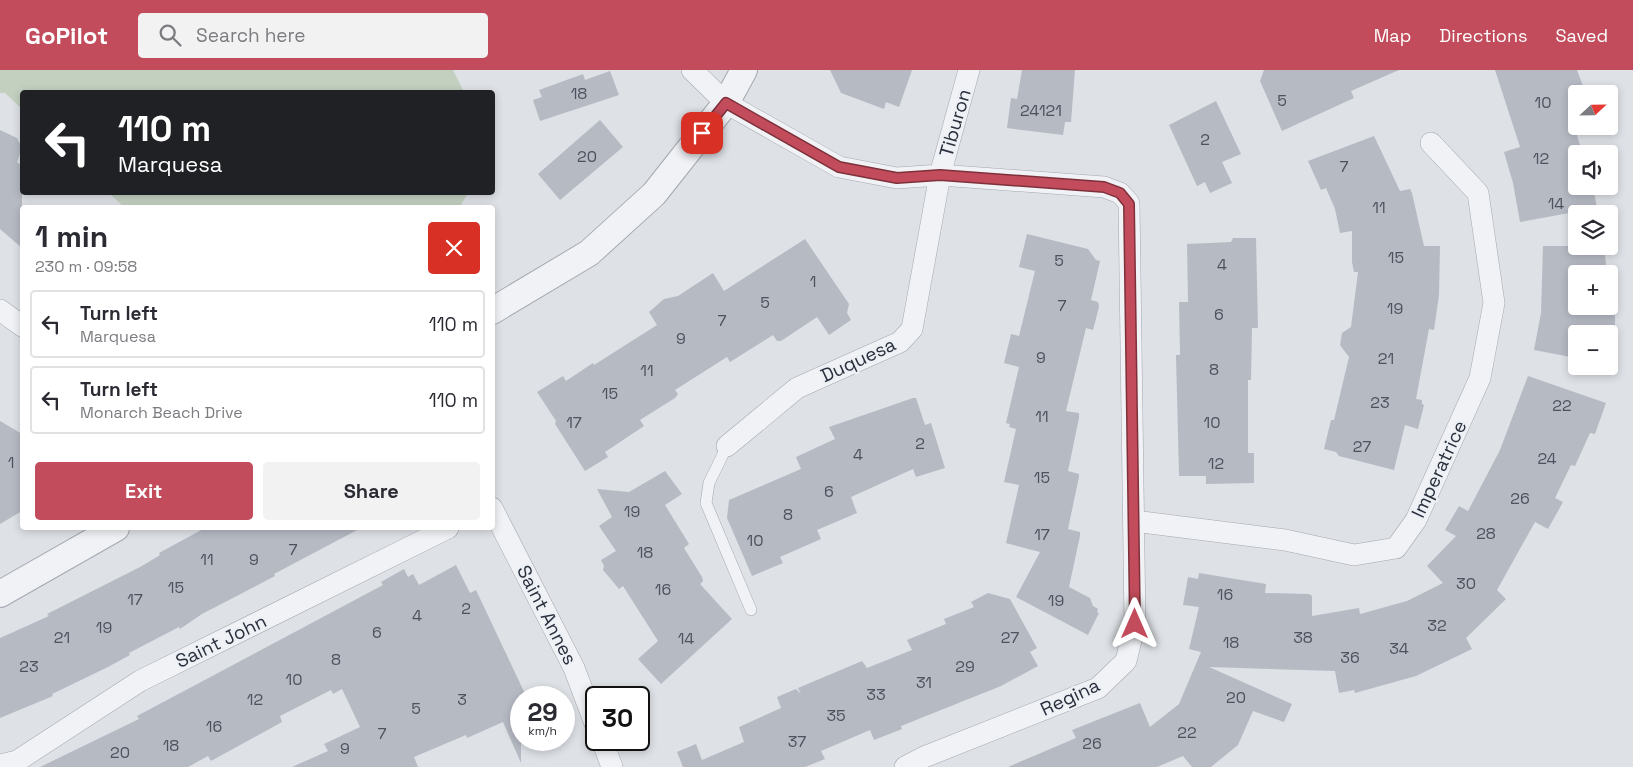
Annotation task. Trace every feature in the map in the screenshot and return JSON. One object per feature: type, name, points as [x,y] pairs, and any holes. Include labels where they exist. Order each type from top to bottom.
[{"type":"street","points":[[692,70],[726,103],[839,167],[897,178],[940,175]]},
{"type":"street","points":[[495,309],[589,253],[654,194],[726,103],[744,70]]},
{"type":"street","name":"Tiburon","points":[[940,175],[970,70]]},
{"type":"street","name":"Imperatrice","points":[[1134,521],[1285,540],[1354,556],[1396,548],[1416,520],[1480,378],[1494,303],[1478,193],[1431,143]]},
{"type":"street","name":"Regina","points":[[905,767],[924,757],[1098,688],[1126,661],[1135,624],[1129,204],[1120,193],[1104,187],[940,175]]},
{"type":"street","name":"Duquesa","points":[[727,446],[797,388],[900,342],[912,329],[940,175]]},
{"type":"street","points":[[0,310],[20,325]]},
{"type":"street","name":"Saint Annes","points":[[495,514],[574,668],[585,697]]},
{"type":"street","points":[[0,594],[112,530]]},
{"type":"street","name":"Saint John","points":[[12,764],[140,681],[444,530]]},
{"type":"street","points":[[606,751],[612,767]]},
{"type":"lane","points":[[727,446],[710,483],[706,503],[751,610]]},
{"type":"green space","points":[[0,70],[453,70],[463,90],[20,90],[20,107],[5,93],[0,93]]},
{"type":"green space","points":[[111,195],[467,195],[461,205],[122,205]]},
{"type":"building","points":[[830,70],[912,70],[899,107],[886,102],[884,109],[841,93]]},
{"type":"building","points":[[1022,70],[1075,70],[1071,122],[1065,122],[1063,135],[1007,128],[1011,98],[1017,99]]},
{"type":"building","points":[[1264,70],[1399,70],[1351,91],[1354,98],[1282,131],[1260,81]]},
{"type":"building","points":[[1495,70],[1577,70],[1583,85],[1568,85],[1568,135],[1577,135],[1580,145],[1568,145],[1568,195],[1595,195],[1596,205],[1568,205],[1568,213],[1520,222],[1513,183],[1504,152],[1520,147]]},
{"type":"building","points":[[610,71],[619,95],[540,121],[533,100],[542,97],[539,90],[583,74],[585,80]]},
{"type":"building","points":[[1216,101],[1241,154],[1222,162],[1232,183],[1210,193],[1205,182],[1197,186],[1169,125]]},
{"type":"building","points":[[600,120],[623,147],[560,200],[538,174]]},
{"type":"building","points":[[0,130],[17,138],[20,144],[20,154],[17,162],[20,164],[20,195],[22,195],[22,205],[20,205],[20,246],[0,229]]},
{"type":"building","points":[[1374,136],[1400,191],[1410,189],[1412,193],[1424,246],[1440,246],[1439,295],[1434,330],[1429,329],[1416,399],[1422,400],[1424,405],[1418,429],[1405,425],[1394,470],[1339,456],[1336,452],[1324,449],[1331,420],[1334,420],[1349,357],[1340,345],[1342,333],[1351,327],[1358,272],[1354,272],[1352,262],[1352,231],[1340,233],[1335,209],[1326,188],[1321,190],[1308,161]]},
{"type":"building","points":[[1027,234],[1088,249],[1096,260],[1100,261],[1091,300],[1098,302],[1099,307],[1093,330],[1086,328],[1066,411],[1079,413],[1068,471],[1079,474],[1079,477],[1068,529],[1080,532],[1080,536],[1069,587],[1090,598],[1093,606],[1098,609],[1097,612],[1099,613],[1088,635],[1016,597],[1040,552],[1006,543],[1019,485],[1004,482],[1016,429],[1009,427],[1010,424],[1006,423],[1019,367],[1004,363],[1011,334],[1019,336],[1035,271],[1019,267]]},
{"type":"building","points":[[1233,238],[1256,238],[1258,328],[1252,328],[1251,380],[1248,380],[1248,453],[1254,453],[1254,483],[1206,484],[1206,476],[1179,476],[1176,355],[1180,355],[1179,302],[1188,302],[1187,244],[1231,242]]},
{"type":"building","points":[[805,239],[849,304],[847,313],[851,320],[829,335],[817,317],[781,341],[777,341],[773,335],[730,362],[727,357],[675,390],[678,394],[675,398],[640,420],[644,426],[605,452],[608,457],[585,471],[537,392],[563,376],[566,381],[657,325],[649,312],[664,299],[678,296],[713,273],[724,291]]},
{"type":"building","points":[[1543,246],[1568,246],[1568,255],[1605,255],[1606,265],[1568,265],[1568,315],[1615,315],[1615,325],[1568,325],[1568,356],[1534,350],[1541,313]]},
{"type":"building","points":[[1528,376],[1606,403],[1595,434],[1590,433],[1575,466],[1571,465],[1555,498],[1563,502],[1548,529],[1535,522],[1497,590],[1506,599],[1466,638],[1472,649],[1416,676],[1355,693],[1354,690],[1339,693],[1335,671],[1209,667],[1292,704],[1284,722],[1253,711],[1238,745],[1211,767],[1192,767],[1183,756],[1157,767],[1008,767],[1076,738],[1072,730],[1140,703],[1150,727],[1179,704],[1201,652],[1189,649],[1199,607],[1183,605],[1188,577],[1198,579],[1199,573],[1266,584],[1265,593],[1309,594],[1312,596],[1312,616],[1359,608],[1360,614],[1407,601],[1443,583],[1427,566],[1456,536],[1445,530],[1459,506],[1468,511],[1500,450]]},
{"type":"building","points":[[916,398],[925,425],[931,423],[945,468],[916,477],[913,469],[851,497],[857,513],[817,530],[821,539],[780,557],[783,563],[752,576],[727,518],[729,500],[801,469],[796,457],[835,439],[829,427]]},
{"type":"building","points":[[0,421],[20,433],[20,512],[0,524]]},
{"type":"building","points":[[665,471],[682,494],[665,505],[689,544],[684,548],[702,577],[703,581],[700,584],[732,619],[661,684],[638,659],[658,641],[623,586],[619,589],[603,570],[604,566],[601,560],[616,551],[599,526],[612,517],[597,489],[629,492]]},
{"type":"building","points":[[201,530],[357,530],[202,614],[180,629],[179,627],[129,653],[130,655],[106,668],[52,694],[53,696],[0,718],[0,638],[49,616],[47,614],[142,566],[160,555],[159,553]]},
{"type":"building","points":[[456,565],[470,593],[476,590],[521,686],[510,686],[510,738],[503,722],[467,738],[466,735],[414,757],[418,767],[292,767],[328,751],[324,744],[360,727],[342,689],[333,694],[331,690],[280,716],[282,722],[211,761],[208,756],[188,767],[40,767],[139,719],[137,716],[383,585],[381,582],[404,569],[408,577],[413,574],[419,585]]},
{"type":"building","points":[[988,593],[1010,599],[1037,648],[1030,652],[1038,666],[1001,686],[901,726],[902,729],[874,740],[870,730],[821,751],[825,759],[805,767],[683,767],[677,752],[696,744],[702,760],[744,742],[739,727],[781,708],[777,697],[796,689],[801,694],[798,688],[862,661],[867,668],[912,650],[907,640],[946,624],[944,619],[974,607],[971,602]]},
{"type":"building","points":[[516,751],[521,751],[521,763]]},
{"type":"route","points":[[702,133],[726,103],[839,167],[897,178],[940,175],[1104,187],[1120,193],[1129,204],[1135,624]]}]
